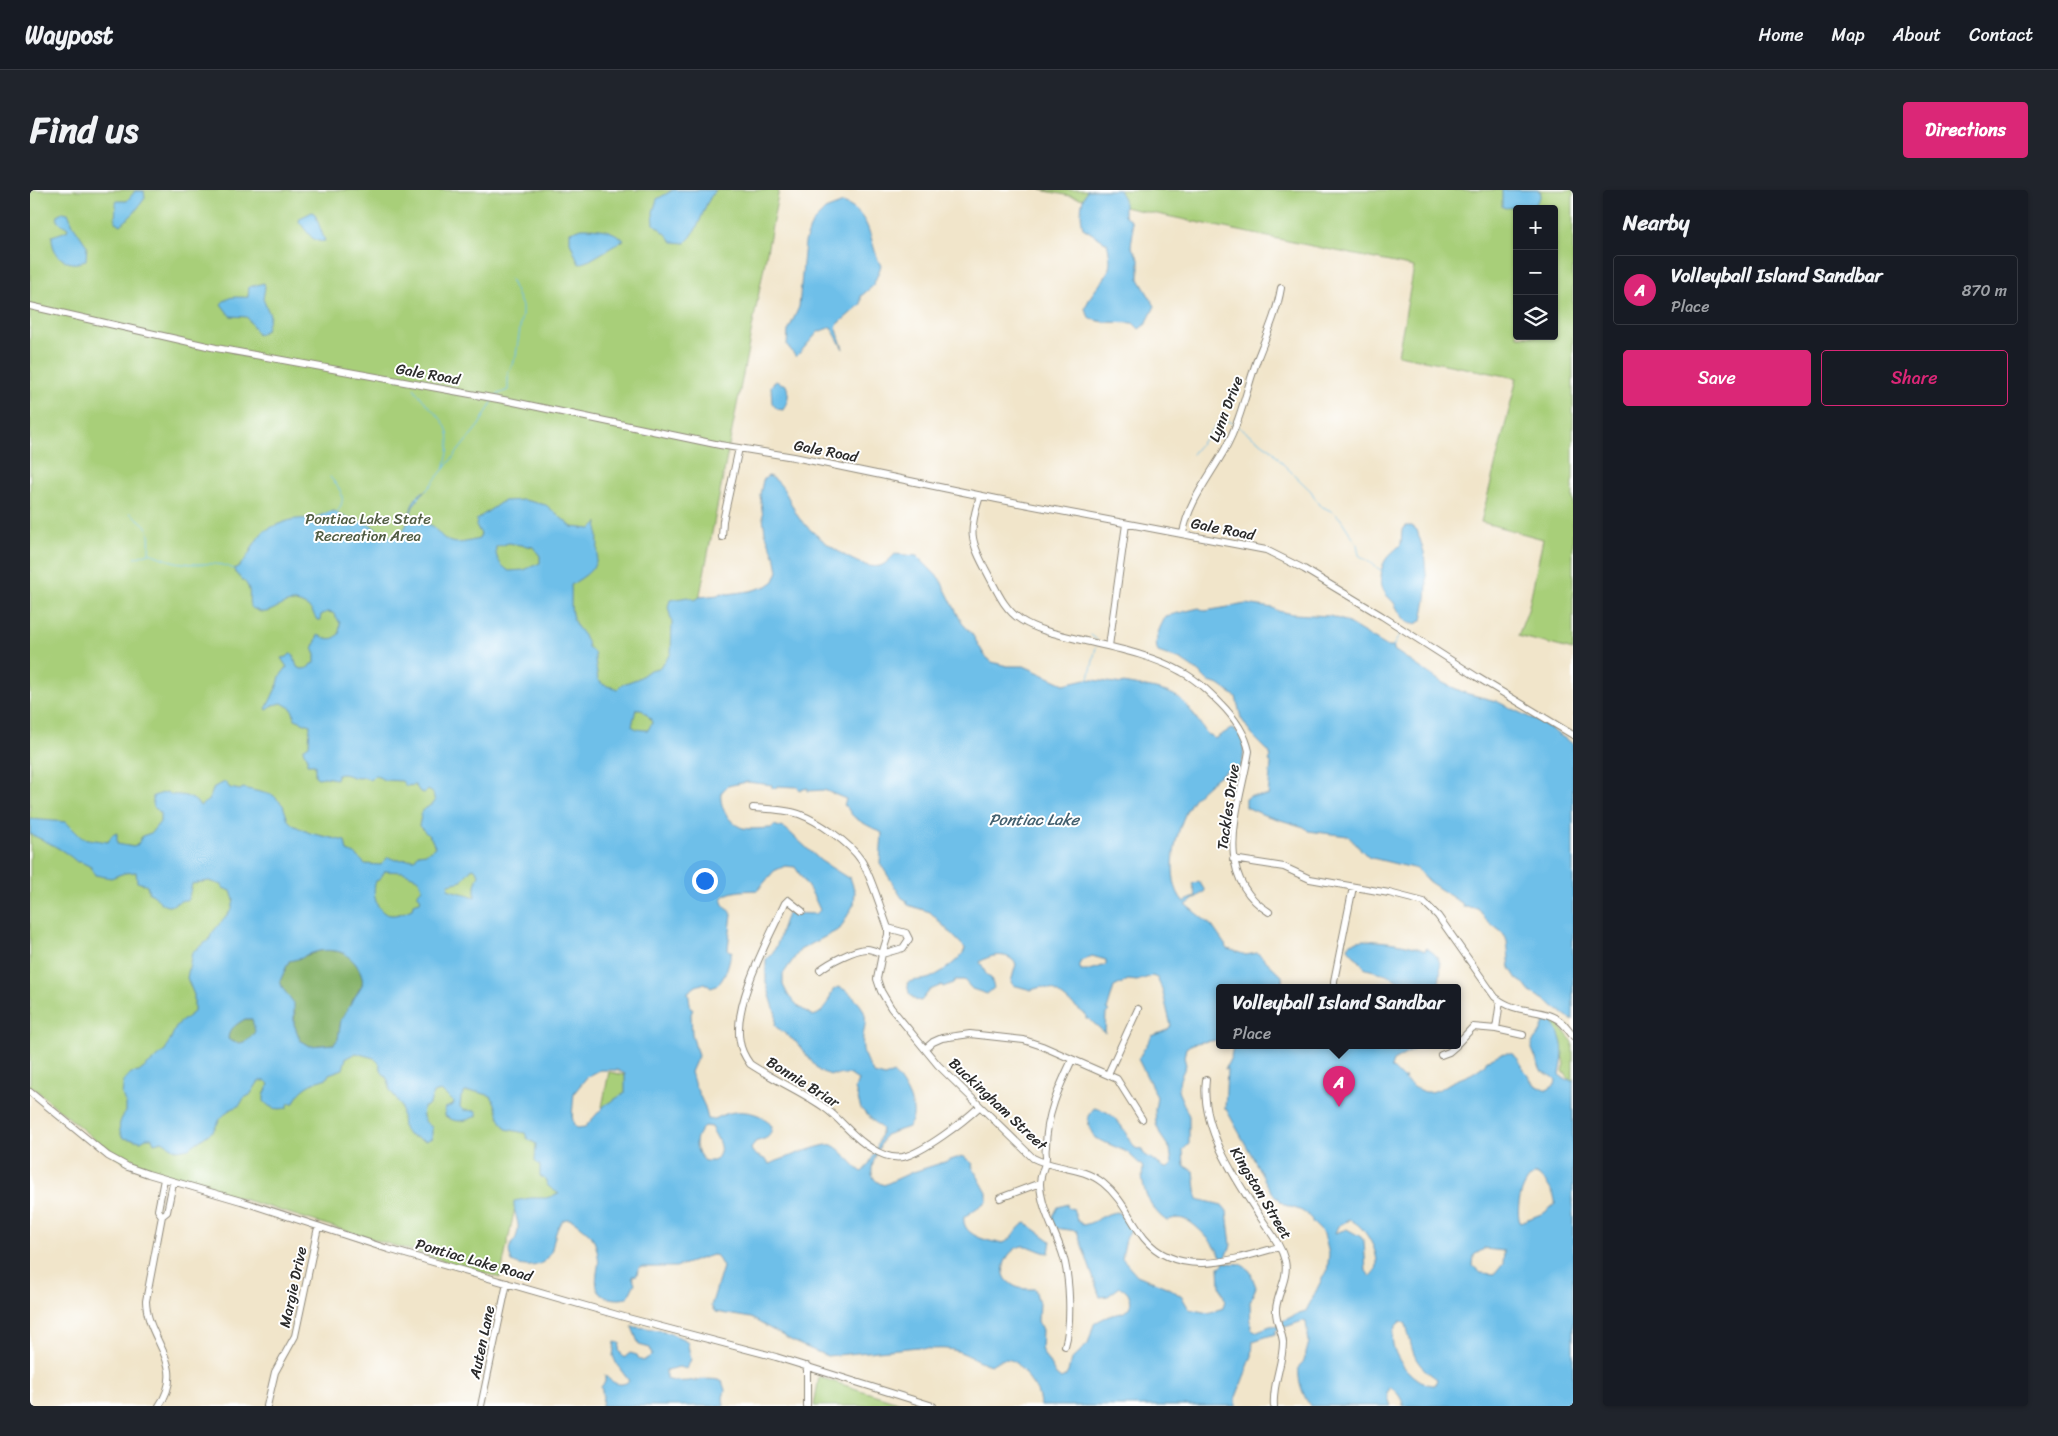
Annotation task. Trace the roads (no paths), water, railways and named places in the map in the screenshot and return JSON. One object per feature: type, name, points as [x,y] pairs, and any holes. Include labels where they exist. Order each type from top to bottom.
[{"type":"street","name":"Lynn Drive","points":[[1183,534],[1188,516],[1225,449],[1240,415],[1258,357],[1278,306],[1281,288]]},
{"type":"street","name":"Gale Road","points":[[30,306],[216,348],[509,401],[980,496],[1266,550],[1279,555],[1376,612],[1477,678],[1573,735]]},
{"type":"street","points":[[722,537],[723,521],[739,448]]},
{"type":"street","name":"Tackles Drive","points":[[980,496],[973,519],[971,534],[975,550],[1007,608],[1020,619],[1032,625],[1108,646],[1182,672],[1208,691],[1226,709],[1246,737],[1249,751],[1233,840],[1233,859],[1284,867],[1295,874],[1310,879],[1415,899],[1430,907],[1486,984],[1500,1000],[1512,1007],[1553,1017],[1559,1020],[1573,1036]]},
{"type":"street","points":[[1108,646],[1126,524]]},
{"type":"street","points":[[753,808],[789,811],[800,814],[853,849],[862,861],[888,928],[906,933],[909,939],[902,948],[882,954],[872,949],[865,949],[826,965],[820,970]]},
{"type":"street","points":[[1233,859],[1237,875],[1247,892],[1254,901],[1269,912]]},
{"type":"street","points":[[1334,984],[1353,887]]},
{"type":"street","name":"Bonnie Briar","points":[[802,911],[788,900],[785,903],[746,995],[740,1016],[740,1042],[743,1053],[750,1064],[825,1108],[858,1138],[877,1152],[894,1158],[914,1153],[968,1117],[979,1107]]},
{"type":"street","name":"Buckingham Street","points":[[888,928],[877,979],[881,991],[891,1008],[925,1049],[979,1107],[1028,1153],[1045,1164],[1084,1172],[1103,1183],[1122,1202],[1144,1238],[1165,1255],[1203,1264],[1229,1260],[1279,1247]]},
{"type":"street","points":[[1496,1029],[1500,1000]]},
{"type":"street","points":[[1108,1074],[1138,1009]]},
{"type":"street","points":[[1461,1039],[1469,1028],[1473,1026],[1523,1035]]},
{"type":"street","points":[[925,1049],[933,1042],[954,1035],[986,1035],[1024,1040],[1117,1079],[1142,1119]]},
{"type":"street","points":[[1441,1055],[1452,1049]]},
{"type":"street","points":[[1065,1346],[1069,1301],[1066,1265],[1046,1212],[1040,1183],[1045,1164],[1053,1106],[1072,1060]]},
{"type":"street","name":"Kingston Street","points":[[1206,1080],[1208,1110],[1221,1151],[1279,1247],[1285,1261],[1286,1268],[1276,1309],[1277,1322],[1282,1333],[1282,1350],[1273,1391],[1274,1406]]},
{"type":"street","name":"Pontiac Lake Road","points":[[30,1092],[108,1156],[128,1167],[164,1180],[241,1201],[400,1252],[507,1283],[807,1366],[933,1406]]},
{"type":"street","points":[[159,1406],[170,1386],[169,1367],[160,1342],[153,1334],[146,1312],[146,1301],[162,1216],[158,1210],[164,1180]]},
{"type":"street","points":[[162,1216],[168,1212],[173,1183]]},
{"type":"street","points":[[1000,1198],[1040,1183]]},
{"type":"street","name":"Margie Drive","points":[[267,1406],[275,1372],[295,1336],[318,1226]]},
{"type":"street","name":"Auten Lane","points":[[481,1406],[507,1283]]},
{"type":"street","points":[[807,1366],[807,1406]]},
{"type":"water","points":[[673,190],[716,190],[707,203],[695,231],[685,243],[673,242],[654,224],[653,212],[657,199]]},
{"type":"water","points":[[1087,190],[1119,190],[1124,199],[1124,215],[1131,220],[1133,232],[1131,246],[1139,259],[1139,279],[1155,306],[1146,324],[1139,329],[1133,323],[1104,322],[1090,319],[1085,309],[1094,291],[1108,273],[1110,265],[1107,243],[1083,228],[1081,209]]},
{"type":"water","points":[[1502,190],[1537,190],[1541,192],[1535,205],[1502,207]]},
{"type":"water","points":[[135,191],[144,191],[145,198],[134,213],[121,225],[115,222],[117,201],[127,201]]},
{"type":"water","points":[[843,203],[853,208],[865,221],[881,266],[873,286],[861,296],[861,304],[836,326],[843,349],[831,327],[818,332],[796,357],[787,345],[788,331],[799,307],[805,242],[812,223],[825,210]]},
{"type":"water","points":[[312,212],[315,214],[325,241],[317,240],[310,236],[299,222],[300,218]]},
{"type":"water","points":[[68,213],[73,225],[87,246],[86,260],[79,263],[67,262],[62,259],[52,243],[52,236],[67,231],[68,228],[57,221],[58,214]]},
{"type":"water","points":[[582,228],[594,228],[615,233],[624,240],[590,260],[579,264],[570,242],[570,232]]},
{"type":"water","points":[[264,283],[263,299],[270,315],[266,330],[258,335],[247,317],[230,316],[221,304],[230,298],[248,297],[249,287]]},
{"type":"water","points":[[775,381],[786,385],[788,392],[788,398],[783,410],[777,409],[772,403],[771,386]]},
{"type":"water","name":"Pontiac Lake","points":[[768,476],[774,478],[805,525],[836,550],[860,563],[880,566],[895,554],[917,556],[940,579],[962,623],[972,634],[985,656],[992,662],[1007,666],[1024,666],[1064,684],[1086,679],[1160,690],[1179,698],[1208,735],[1211,735],[1214,739],[1231,729],[1240,735],[1244,752],[1240,768],[1228,770],[1213,780],[1194,799],[1186,813],[1174,853],[1174,881],[1184,902],[1196,896],[1192,884],[1199,881],[1205,891],[1186,905],[1212,926],[1228,949],[1246,955],[1257,953],[1260,955],[1282,976],[1283,984],[1216,984],[1216,1040],[1190,1045],[1186,1048],[1184,1057],[1186,1065],[1180,1079],[1178,1091],[1189,1116],[1189,1144],[1183,1150],[1184,1166],[1194,1171],[1197,1199],[1222,1205],[1227,1211],[1231,1245],[1226,1258],[1227,1263],[1241,1264],[1250,1271],[1256,1287],[1250,1302],[1251,1329],[1255,1332],[1270,1326],[1281,1325],[1281,1322],[1306,1311],[1327,1272],[1329,1254],[1324,1234],[1308,1215],[1284,1204],[1271,1191],[1225,1109],[1227,1069],[1225,1069],[1232,1049],[1394,1049],[1395,1052],[1401,1049],[1415,1049],[1393,1061],[1391,1067],[1402,1078],[1406,1078],[1405,1080],[1414,1087],[1427,1092],[1439,1090],[1472,1074],[1485,1064],[1486,1061],[1505,1053],[1516,1057],[1533,1083],[1547,1090],[1555,1085],[1556,1080],[1541,1071],[1532,1049],[1532,1043],[1540,1033],[1545,1021],[1552,1021],[1559,1034],[1562,1046],[1563,1059],[1560,1074],[1564,1079],[1573,1080],[1573,1406],[1403,1406],[1399,1395],[1389,1387],[1387,1394],[1391,1406],[1310,1406],[1303,1392],[1299,1377],[1299,1366],[1304,1361],[1309,1342],[1306,1322],[1303,1321],[1276,1330],[1275,1334],[1253,1341],[1252,1356],[1236,1397],[1236,1406],[1041,1406],[1034,1386],[1016,1364],[1008,1359],[1003,1359],[991,1365],[953,1350],[918,1347],[827,1356],[796,1343],[751,1318],[715,1312],[711,1306],[723,1267],[717,1256],[712,1255],[676,1267],[640,1267],[637,1275],[632,1276],[635,1283],[628,1297],[621,1299],[609,1298],[598,1290],[597,1252],[591,1235],[571,1220],[565,1219],[561,1222],[551,1252],[544,1261],[534,1266],[523,1266],[512,1262],[509,1251],[518,1229],[514,1201],[546,1198],[559,1194],[548,1186],[545,1179],[540,1176],[540,1166],[535,1161],[536,1144],[527,1138],[525,1133],[506,1129],[500,1120],[491,1096],[478,1092],[465,1092],[461,1097],[460,1107],[463,1110],[477,1111],[477,1116],[457,1121],[445,1116],[445,1108],[453,1105],[454,1102],[441,1091],[433,1093],[430,1104],[423,1108],[424,1119],[432,1127],[432,1138],[426,1141],[408,1135],[403,1127],[401,1106],[390,1090],[388,1080],[382,1072],[379,1063],[374,1058],[356,1053],[346,1058],[343,1069],[329,1074],[327,1078],[307,1087],[299,1094],[294,1103],[289,1103],[287,1108],[274,1108],[266,1104],[264,1095],[269,1084],[266,1081],[259,1081],[250,1095],[244,1098],[240,1105],[228,1111],[221,1118],[213,1131],[189,1148],[177,1150],[162,1141],[154,1143],[152,1138],[146,1138],[141,1141],[123,1138],[119,1128],[120,1121],[126,1112],[126,1105],[122,1094],[124,1081],[131,1073],[139,1072],[165,1051],[177,1025],[194,1012],[194,995],[187,978],[192,952],[209,940],[212,933],[232,909],[234,900],[231,891],[223,888],[222,885],[209,881],[192,884],[188,900],[166,906],[149,893],[147,885],[137,882],[136,872],[124,873],[111,878],[95,875],[91,867],[77,862],[49,843],[30,834],[30,819],[66,822],[82,838],[108,842],[112,835],[117,833],[117,844],[134,847],[142,836],[151,833],[160,822],[160,813],[153,806],[153,796],[167,792],[172,795],[188,797],[195,800],[200,806],[209,800],[214,787],[225,782],[230,788],[240,790],[243,788],[273,795],[283,805],[288,820],[293,825],[310,833],[345,841],[347,851],[355,854],[365,864],[381,865],[388,857],[396,860],[415,859],[418,854],[427,853],[435,847],[431,838],[419,826],[422,811],[435,802],[433,793],[428,790],[425,793],[420,792],[415,785],[406,786],[402,781],[384,780],[375,775],[370,780],[365,777],[356,778],[344,774],[337,775],[336,779],[318,778],[315,776],[315,764],[307,764],[307,756],[303,749],[309,745],[310,725],[295,719],[292,709],[282,703],[273,705],[268,710],[266,709],[280,676],[287,667],[281,658],[293,654],[297,667],[302,669],[308,668],[311,664],[315,663],[315,652],[313,649],[318,635],[328,639],[334,638],[339,634],[340,623],[333,613],[327,612],[321,615],[320,620],[317,620],[309,608],[298,603],[291,602],[267,612],[262,612],[252,607],[249,603],[248,587],[234,569],[243,563],[262,533],[273,526],[289,520],[313,518],[335,511],[339,515],[371,525],[385,536],[397,536],[406,525],[414,500],[426,490],[413,506],[412,516],[414,520],[433,526],[443,537],[457,543],[479,539],[481,534],[476,526],[477,519],[503,501],[524,500],[546,505],[572,527],[591,529],[598,522],[598,553],[596,560],[589,572],[571,585],[571,609],[575,623],[585,637],[588,647],[594,652],[598,680],[604,685],[618,689],[623,684],[639,678],[650,670],[659,668],[671,654],[672,623],[668,607],[670,600],[688,597],[695,600],[700,597],[722,593],[750,591],[767,586],[774,581],[778,571],[776,560],[765,532],[760,495],[763,480]],"holes":[[[509,543],[533,547],[540,556],[540,563],[524,570],[509,571],[499,561],[496,555],[496,547]],[[636,709],[641,709],[650,718],[652,723],[648,730],[640,730],[632,726]],[[747,782],[772,785],[772,788],[777,786],[797,787],[800,790],[808,788],[808,791],[824,790],[846,799],[844,805],[852,815],[882,833],[880,863],[902,898],[906,900],[908,905],[930,912],[965,948],[956,961],[939,973],[930,978],[907,983],[909,993],[915,1000],[921,1001],[930,990],[942,985],[943,987],[953,983],[955,980],[964,980],[972,989],[987,994],[994,988],[991,978],[987,976],[980,962],[989,957],[1004,956],[1013,960],[1016,964],[1011,982],[1013,985],[1031,990],[1041,987],[1054,990],[1086,1015],[1086,1019],[1089,1019],[1105,1033],[1106,1014],[1109,1011],[1107,1010],[1114,987],[1128,980],[1137,981],[1152,976],[1157,978],[1162,989],[1171,1026],[1167,1030],[1152,1036],[1138,1059],[1157,1097],[1155,1110],[1156,1124],[1161,1136],[1170,1149],[1172,1164],[1165,1168],[1144,1154],[1142,1150],[1135,1148],[1125,1130],[1104,1111],[1094,1108],[1088,1116],[1089,1127],[1095,1138],[1127,1152],[1142,1166],[1145,1191],[1161,1217],[1167,1221],[1178,1218],[1191,1223],[1214,1246],[1223,1259],[1224,1264],[1219,1267],[1220,1286],[1225,1300],[1223,1308],[1208,1313],[1189,1309],[1182,1297],[1171,1289],[1137,1275],[1122,1258],[1126,1238],[1131,1229],[1118,1212],[1113,1212],[1083,1225],[1077,1220],[1073,1208],[1067,1206],[1068,1204],[1058,1207],[1052,1218],[1055,1228],[1077,1231],[1100,1297],[1108,1296],[1120,1287],[1127,1292],[1131,1302],[1128,1309],[1124,1312],[1107,1317],[1094,1324],[1088,1344],[1071,1360],[1065,1377],[1061,1379],[1056,1375],[1041,1349],[1042,1330],[1038,1321],[1039,1303],[1035,1289],[1016,1287],[1006,1279],[1004,1273],[1005,1262],[1008,1256],[1017,1248],[1025,1246],[1049,1253],[1051,1241],[1026,1223],[1010,1239],[1003,1243],[983,1239],[971,1233],[964,1223],[964,1217],[987,1201],[987,1193],[972,1166],[973,1164],[963,1156],[910,1173],[884,1185],[877,1181],[873,1177],[872,1171],[883,1138],[885,1135],[908,1127],[912,1119],[912,1105],[907,1093],[893,1073],[885,1077],[874,1074],[863,1049],[864,1012],[850,994],[838,987],[833,990],[824,1009],[813,1016],[799,1007],[788,995],[783,985],[783,974],[800,950],[840,929],[854,904],[855,892],[850,877],[848,878],[821,861],[786,829],[774,825],[772,828],[743,828],[733,823],[723,809],[721,793],[727,786]],[[785,866],[795,867],[820,910],[816,914],[788,913],[778,943],[766,959],[766,982],[776,1015],[775,1026],[797,1043],[819,1071],[831,1075],[849,1074],[858,1080],[855,1089],[861,1109],[882,1129],[873,1157],[862,1172],[832,1145],[811,1149],[769,1164],[751,1149],[755,1142],[766,1138],[770,1134],[772,1127],[768,1122],[758,1115],[745,1112],[708,1119],[705,1107],[694,1083],[691,1072],[698,1056],[692,1034],[691,1014],[693,1009],[691,1009],[688,992],[696,986],[705,983],[711,988],[716,986],[726,972],[732,951],[729,951],[728,948],[732,914],[723,904],[723,898],[731,893],[758,890],[774,871]],[[474,868],[479,874],[475,885],[475,897],[448,889],[449,884],[462,881],[471,869]],[[385,871],[403,872],[419,879],[422,889],[417,894],[421,899],[420,902],[413,904],[412,909],[398,914],[387,914],[379,908],[377,903],[374,892],[376,881],[379,880]],[[319,951],[340,952],[347,955],[354,962],[362,976],[362,985],[341,1020],[338,1039],[334,1044],[310,1046],[300,1040],[294,1024],[294,1003],[283,989],[280,981],[289,961]],[[1092,956],[1106,960],[1106,965],[1089,970],[1081,970],[1079,965],[1081,961]],[[245,1019],[252,1019],[255,1031],[253,1035],[240,1043],[228,1039],[231,1030]],[[600,1070],[618,1070],[625,1074],[625,1093],[605,1105],[585,1127],[577,1128],[574,1125],[572,1116],[574,1093],[587,1077]],[[705,1126],[711,1127],[720,1144],[720,1153],[714,1161],[705,1161],[698,1152],[696,1143],[698,1134]],[[1536,1174],[1549,1187],[1554,1196],[1555,1204],[1544,1213],[1520,1222],[1519,1202],[1527,1182]],[[1349,1220],[1362,1228],[1376,1254],[1376,1271],[1371,1277],[1366,1271],[1364,1241],[1361,1237],[1347,1229],[1335,1233],[1338,1226]],[[1484,1249],[1504,1251],[1503,1264],[1495,1274],[1481,1273],[1473,1266],[1474,1255]],[[1401,1321],[1406,1324],[1412,1350],[1422,1367],[1437,1379],[1435,1385],[1426,1384],[1407,1370],[1394,1350],[1392,1339],[1394,1329]]]},
{"type":"water","points":[[1406,526],[1412,526],[1417,530],[1424,552],[1427,584],[1422,620],[1413,624],[1405,620],[1386,594],[1381,580],[1383,564],[1387,557],[1401,544],[1402,530]]},
{"type":"water","points":[[1246,604],[1273,608],[1293,614],[1330,616],[1345,621],[1388,647],[1394,647],[1394,650],[1443,683],[1465,693],[1496,701],[1543,724],[1573,744],[1573,1021],[1548,1002],[1530,992],[1517,979],[1510,968],[1507,941],[1504,934],[1485,919],[1478,908],[1463,907],[1462,903],[1428,881],[1417,869],[1368,857],[1348,836],[1308,831],[1304,827],[1264,815],[1246,807],[1246,799],[1250,796],[1268,796],[1271,763],[1269,761],[1271,757],[1269,752],[1252,735],[1241,718],[1236,697],[1219,685],[1209,682],[1199,672],[1181,660],[1158,652],[1156,643],[1166,616],[1199,608],[1205,611]]},
{"type":"water","points":[[1362,940],[1403,944],[1425,951],[1426,948],[1440,962],[1439,982],[1441,984],[1403,984],[1386,974],[1366,969],[1348,948],[1350,943]]},
{"type":"water","points":[[632,1327],[660,1331],[687,1341],[691,1359],[687,1369],[679,1367],[666,1370],[666,1379],[680,1381],[715,1379],[722,1381],[725,1390],[724,1406],[602,1406],[603,1395],[601,1387],[605,1382],[605,1375],[610,1380],[619,1384],[629,1381],[613,1356],[615,1342],[620,1343],[619,1350],[624,1358],[630,1353],[637,1355],[643,1361],[652,1355],[650,1348],[639,1345]]},
{"type":"waterway","points":[[496,395],[508,390],[508,373],[516,356],[522,314],[522,306],[510,279]]},
{"type":"waterway","points":[[405,376],[408,379]]},
{"type":"waterway","points":[[414,388],[444,423],[447,431],[449,440],[448,453],[444,469]]},
{"type":"waterway","points":[[426,491],[479,425],[493,401]]},
{"type":"waterway","points":[[1192,454],[1220,420],[1234,424]]},
{"type":"waterway","points":[[1237,426],[1271,449],[1283,464],[1311,491],[1319,505],[1340,518],[1357,544],[1359,555],[1382,571]]},
{"type":"waterway","points":[[330,477],[340,490],[342,498],[337,512]]},
{"type":"waterway","points":[[130,513],[145,525],[149,533],[149,552]]},
{"type":"waterway","points":[[135,558],[149,553],[179,562],[215,564],[234,569]]},
{"type":"waterway","points":[[1393,647],[1401,632]]},
{"type":"waterway","points":[[1091,635],[1097,640]]},
{"type":"waterway","points":[[1089,679],[1096,647]]},
{"type":"place","name":"Volleyball Island Sandbar","points":[[1339,1107]]},
{"type":"park label","name":"Pontiac Lake State Recreation Area","points":[[368,528]]}]
